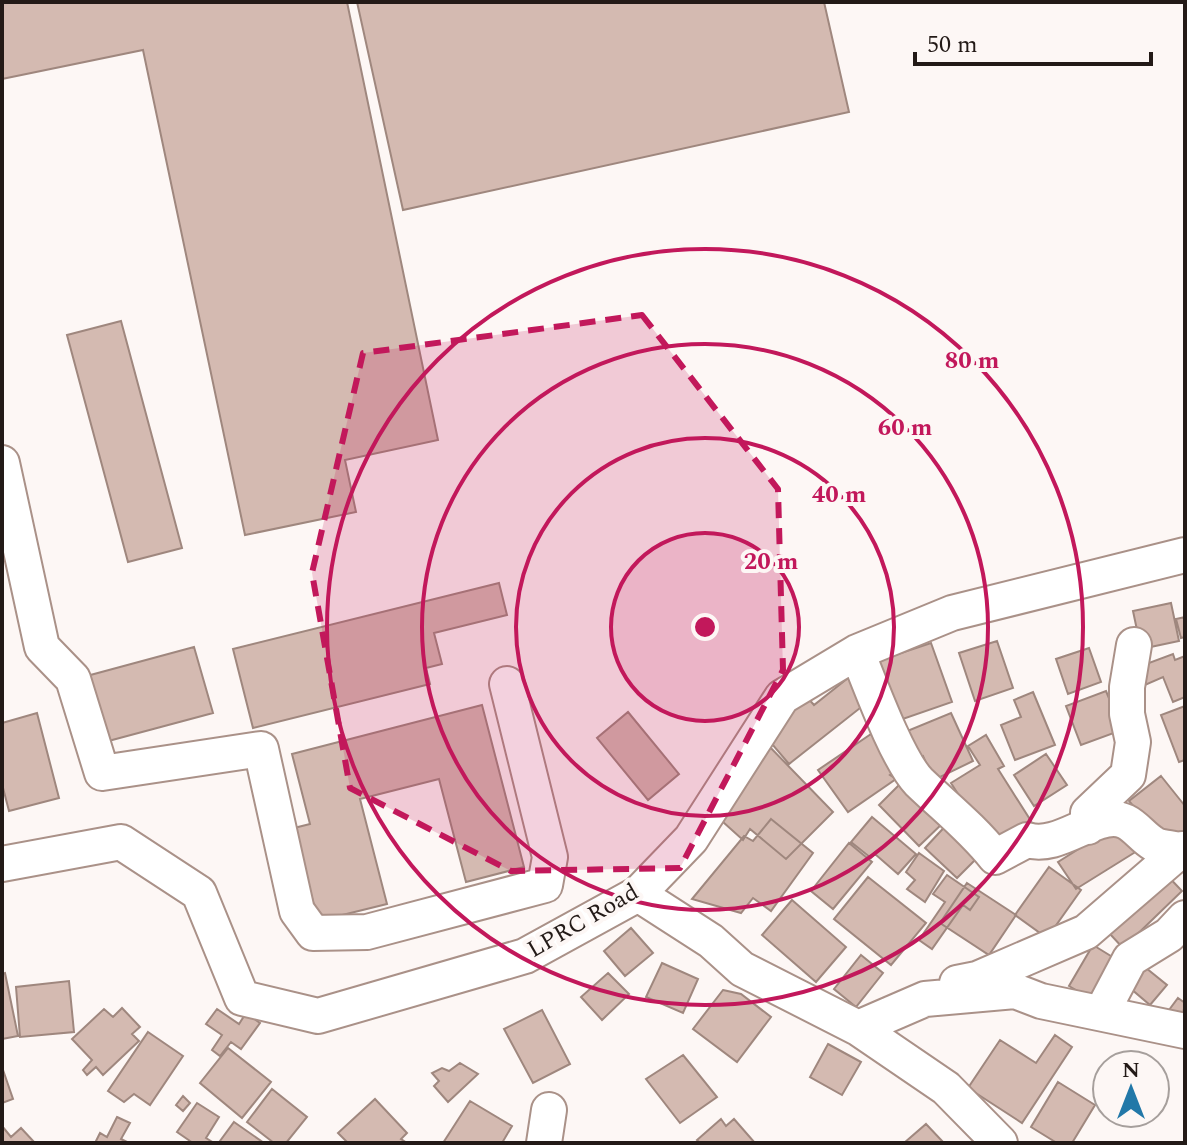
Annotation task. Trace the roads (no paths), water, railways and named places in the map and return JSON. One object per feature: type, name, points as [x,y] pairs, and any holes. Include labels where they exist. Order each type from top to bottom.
[{"type":"street","points":[[2,463],[42,647],[73,679],[102,773],[261,749],[297,911],[313,933],[367,932],[545,885],[550,857],[507,684]]},
{"type":"street","name":"LPRC Road","points":[[2,864],[121,842],[199,893],[242,998],[318,1016],[525,956],[638,894],[691,839],[782,697],[857,652],[952,613],[1185,555]]},
{"type":"street","points":[[1088,827],[1088,813],[1128,775],[1133,742],[1126,700],[1134,645]]},
{"type":"street","points":[[857,652],[892,734],[918,780],[977,835],[995,857],[1027,840],[1038,843],[1051,841],[1071,830],[1107,819],[1127,821],[1155,845],[1183,850]]},
{"type":"street","points":[[869,1024],[907,994],[977,979],[1086,932],[1183,850]]},
{"type":"street","points":[[638,894],[656,909],[684,922],[742,969],[869,1024],[946,1088],[1000,1143]]},
{"type":"street","points":[[1102,1012],[1130,959],[1169,935],[1185,918]]},
{"type":"street","points":[[869,1024],[925,999],[1015,991],[1041,1001],[1185,1031]]}]
